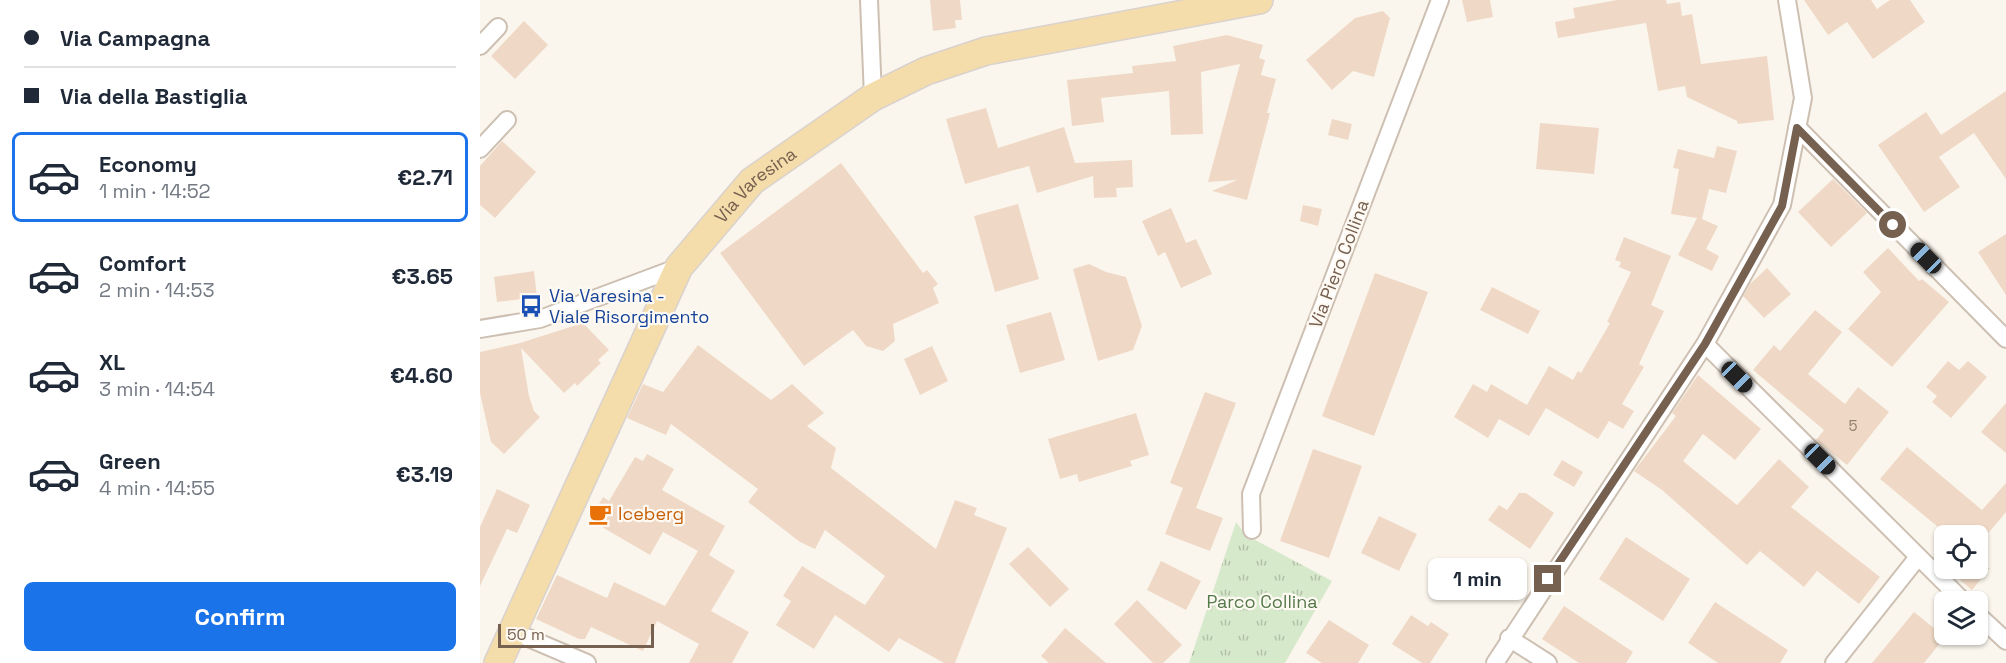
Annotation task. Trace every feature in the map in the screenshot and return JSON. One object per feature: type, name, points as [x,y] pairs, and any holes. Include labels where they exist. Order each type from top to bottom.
[{"type":"main road","name":"Via Varesina","points":[[498,663],[679,267],[752,181],[873,97],[926,71],[986,51],[1259,0]]},
{"type":"street","points":[[869,0],[873,97]]},
{"type":"street","name":"Via Piero Collina","points":[[1252,530],[1251,494],[1440,0]]},
{"type":"street","points":[[1495,663],[1509,638],[1705,344],[1782,206],[1803,98],[1787,0]]},
{"type":"street","points":[[480,46],[498,27]]},
{"type":"street","points":[[480,149],[507,120]]},
{"type":"street","points":[[1797,128],[2006,339]]},
{"type":"street","points":[[480,329],[540,319],[679,267]]},
{"type":"street","points":[[1705,344],[1953,591]]},
{"type":"street","points":[[1834,663],[1918,557]]},
{"type":"street","points":[[1988,624],[2006,641]]},
{"type":"street","points":[[512,631],[587,663]]},
{"type":"street","points":[[1509,638],[1548,663]]},
{"type":"green space","name":"Parco Collina","points":[[1236,522],[1246,535],[1332,581],[1285,663],[1189,663]]},
{"type":"building","points":[[930,0],[960,0],[962,20],[955,20],[956,28],[933,31]]},
{"type":"building","points":[[1462,0],[1490,0],[1493,17],[1467,22]]},
{"type":"building","points":[[1617,0],[1666,0],[1667,4],[1680,2],[1682,16],[1692,14],[1701,64],[1767,56],[1774,120],[1738,124],[1737,121],[1687,97],[1685,86],[1658,91],[1646,23],[1558,38],[1555,22],[1575,18],[1573,8]]},
{"type":"building","points":[[1804,0],[1871,0],[1877,9],[1890,0],[1910,0],[1925,22],[1873,59],[1847,22],[1828,35]]},
{"type":"building","points":[[1383,11],[1390,18],[1374,77],[1353,71],[1332,90],[1306,60],[1355,18]]},
{"type":"building","points":[[524,21],[548,45],[515,79],[491,56]]},
{"type":"building","points":[[1227,35],[1263,45],[1259,58],[1265,60],[1261,75],[1276,79],[1267,113],[1270,113],[1247,200],[1212,191],[1237,180],[1208,182],[1240,64],[1201,72],[1203,134],[1171,135],[1169,91],[1101,98],[1104,122],[1072,126],[1067,80],[1133,73],[1132,66],[1176,61],[1173,46]]},
{"type":"building","points":[[2006,91],[2006,179],[1974,133],[1939,157],[1960,187],[1924,212],[1878,145],[1926,112],[1941,135]]},
{"type":"building","points":[[986,108],[998,148],[1064,127],[1075,163],[1132,160],[1133,187],[1116,188],[1117,197],[1094,198],[1093,176],[1037,193],[1029,166],[965,184],[946,119]]},
{"type":"building","points":[[1332,119],[1352,124],[1348,140],[1328,135]]},
{"type":"building","points":[[1540,123],[1599,128],[1594,174],[1536,169]]},
{"type":"building","points":[[502,141],[536,172],[495,218],[480,205],[480,166]]},
{"type":"building","points":[[1717,146],[1737,151],[1726,193],[1709,189],[1702,219],[1718,226],[1706,249],[1719,256],[1712,271],[1678,255],[1697,218],[1671,214],[1679,169],[1673,168],[1678,149],[1714,158]]},
{"type":"building","points":[[841,163],[923,273],[927,270],[938,284],[933,288],[939,303],[893,324],[895,341],[883,351],[866,346],[853,330],[804,366],[720,253]]},
{"type":"building","points":[[1833,179],[1867,213],[1831,247],[1798,212]]},
{"type":"building","points":[[1018,204],[1039,279],[995,292],[974,216]]},
{"type":"building","points":[[1303,205],[1322,209],[1318,226],[1300,221]]},
{"type":"building","points":[[1171,208],[1186,243],[1196,239],[1212,274],[1181,288],[1165,252],[1158,256],[1142,221]]},
{"type":"building","points":[[2006,234],[2006,295],[1978,252]]},
{"type":"building","points":[[1624,237],[1671,256],[1651,305],[1664,311],[1639,364],[1644,367],[1622,404],[1634,411],[1623,429],[1609,421],[1598,439],[1546,408],[1529,436],[1499,419],[1488,438],[1454,417],[1473,384],[1487,392],[1491,384],[1527,405],[1549,366],[1573,380],[1578,371],[1581,373],[1610,323],[1607,322],[1631,272],[1619,267],[1621,262],[1615,260]]},
{"type":"building","points":[[1888,248],[1919,281],[1922,279],[1949,302],[1892,367],[1848,329],[1881,292],[1863,272]]},
{"type":"building","points":[[1089,264],[1106,272],[1126,277],[1142,326],[1133,350],[1098,361],[1073,269]]},
{"type":"building","points":[[1767,268],[1791,294],[1764,318],[1743,296],[1750,284]]},
{"type":"building","points":[[534,271],[537,297],[497,302],[494,277]]},
{"type":"building","points":[[1375,273],[1428,292],[1374,436],[1322,416]]},
{"type":"building","points":[[1492,287],[1540,311],[1528,334],[1480,310]]},
{"type":"building","points":[[1815,310],[1842,332],[1808,374],[1845,404],[1858,387],[1889,412],[1847,465],[1816,440],[1824,430],[1753,370],[1774,345],[1780,351]]},
{"type":"building","points":[[1051,312],[1065,360],[1020,373],[1006,325]]},
{"type":"building","points":[[583,323],[609,350],[598,360],[601,363],[577,386],[575,383],[564,393],[521,348],[529,396],[534,411],[540,417],[504,454],[491,442],[480,393],[480,352],[520,343]]},
{"type":"building","points":[[698,345],[771,400],[792,384],[824,413],[807,426],[836,448],[831,468],[936,549],[955,500],[977,508],[974,515],[1007,528],[955,663],[944,663],[899,638],[889,652],[835,615],[814,649],[776,625],[791,601],[783,596],[802,566],[865,605],[885,576],[825,530],[815,549],[800,542],[748,502],[758,489],[671,424],[666,435],[627,418],[643,384],[663,392]]},
{"type":"building","points":[[932,346],[948,381],[920,395],[904,359]]},
{"type":"building","points":[[1948,361],[1959,370],[1968,361],[1987,377],[1951,418],[1932,402],[1937,396],[1926,387]]},
{"type":"building","points":[[1698,375],[1761,429],[1735,460],[1703,434],[1683,461],[1737,505],[1779,459],[1809,487],[1791,507],[1880,577],[1859,604],[1817,571],[1804,587],[1760,551],[1747,565],[1662,490],[1634,471],[1676,416],[1672,413]]},
{"type":"building","points":[[1205,392],[1236,403],[1196,508],[1223,518],[1210,551],[1165,534],[1183,488],[1170,483]]},
{"type":"building","points":[[2006,403],[2006,453],[1981,432]]},
{"type":"building","points":[[1136,413],[1149,455],[1130,461],[1132,466],[1079,482],[1077,474],[1060,479],[1048,439]]},
{"type":"building","points":[[1907,447],[1982,510],[2006,483],[2006,512],[1988,534],[1988,525],[1936,525],[1880,479]]},
{"type":"building","points":[[1313,449],[1362,466],[1329,558],[1280,541]]},
{"type":"building","points":[[647,454],[674,469],[662,490],[725,526],[709,555],[735,571],[711,611],[749,632],[732,663],[689,663],[699,644],[657,621],[643,651],[591,627],[585,639],[579,639],[536,619],[557,575],[607,598],[614,582],[665,606],[698,551],[663,532],[650,555],[590,520],[603,497],[609,501],[635,457],[643,461]]},
{"type":"building","points":[[1562,460],[1583,472],[1574,487],[1553,475]]},
{"type":"building","points":[[497,489],[530,505],[517,533],[507,529],[480,586],[480,527]]},
{"type":"building","points":[[1519,493],[1526,493],[1554,513],[1530,549],[1488,520],[1499,505],[1507,510]]},
{"type":"building","points":[[1379,516],[1417,534],[1399,571],[1361,553]]},
{"type":"building","points":[[1626,537],[1690,579],[1663,621],[1599,579]]},
{"type":"building","points":[[1028,547],[1069,589],[1050,607],[1009,564]]},
{"type":"building","points":[[1161,561],[1201,581],[1186,610],[1147,590]]},
{"type":"building","points":[[1959,579],[1981,579],[1972,590]]},
{"type":"building","points":[[1137,600],[1182,645],[1163,663],[1153,663],[1114,624]]},
{"type":"building","points":[[1715,602],[1788,650],[1780,663],[1718,663],[1688,643]]},
{"type":"building","points":[[1564,606],[1633,652],[1626,663],[1579,663],[1542,639]]},
{"type":"building","points":[[1914,612],[1934,628],[1934,645],[1939,645],[1924,663],[1872,663]]},
{"type":"building","points":[[1411,615],[1428,626],[1431,622],[1449,634],[1430,663],[1422,663],[1392,644]]},
{"type":"building","points":[[1329,620],[1369,645],[1358,663],[1322,663],[1306,653]]},
{"type":"building","points":[[1065,628],[1106,663],[1049,663],[1041,656]]},
{"type":"place","name":"Via Varesina - Viale Risorgimento","points":[[531,306]]},
{"type":"place","name":"Iceberg","points":[[600,514]]},
{"type":"route","points":[[1548,579],[1705,344],[1782,206],[1797,128],[1893,225]]}]
